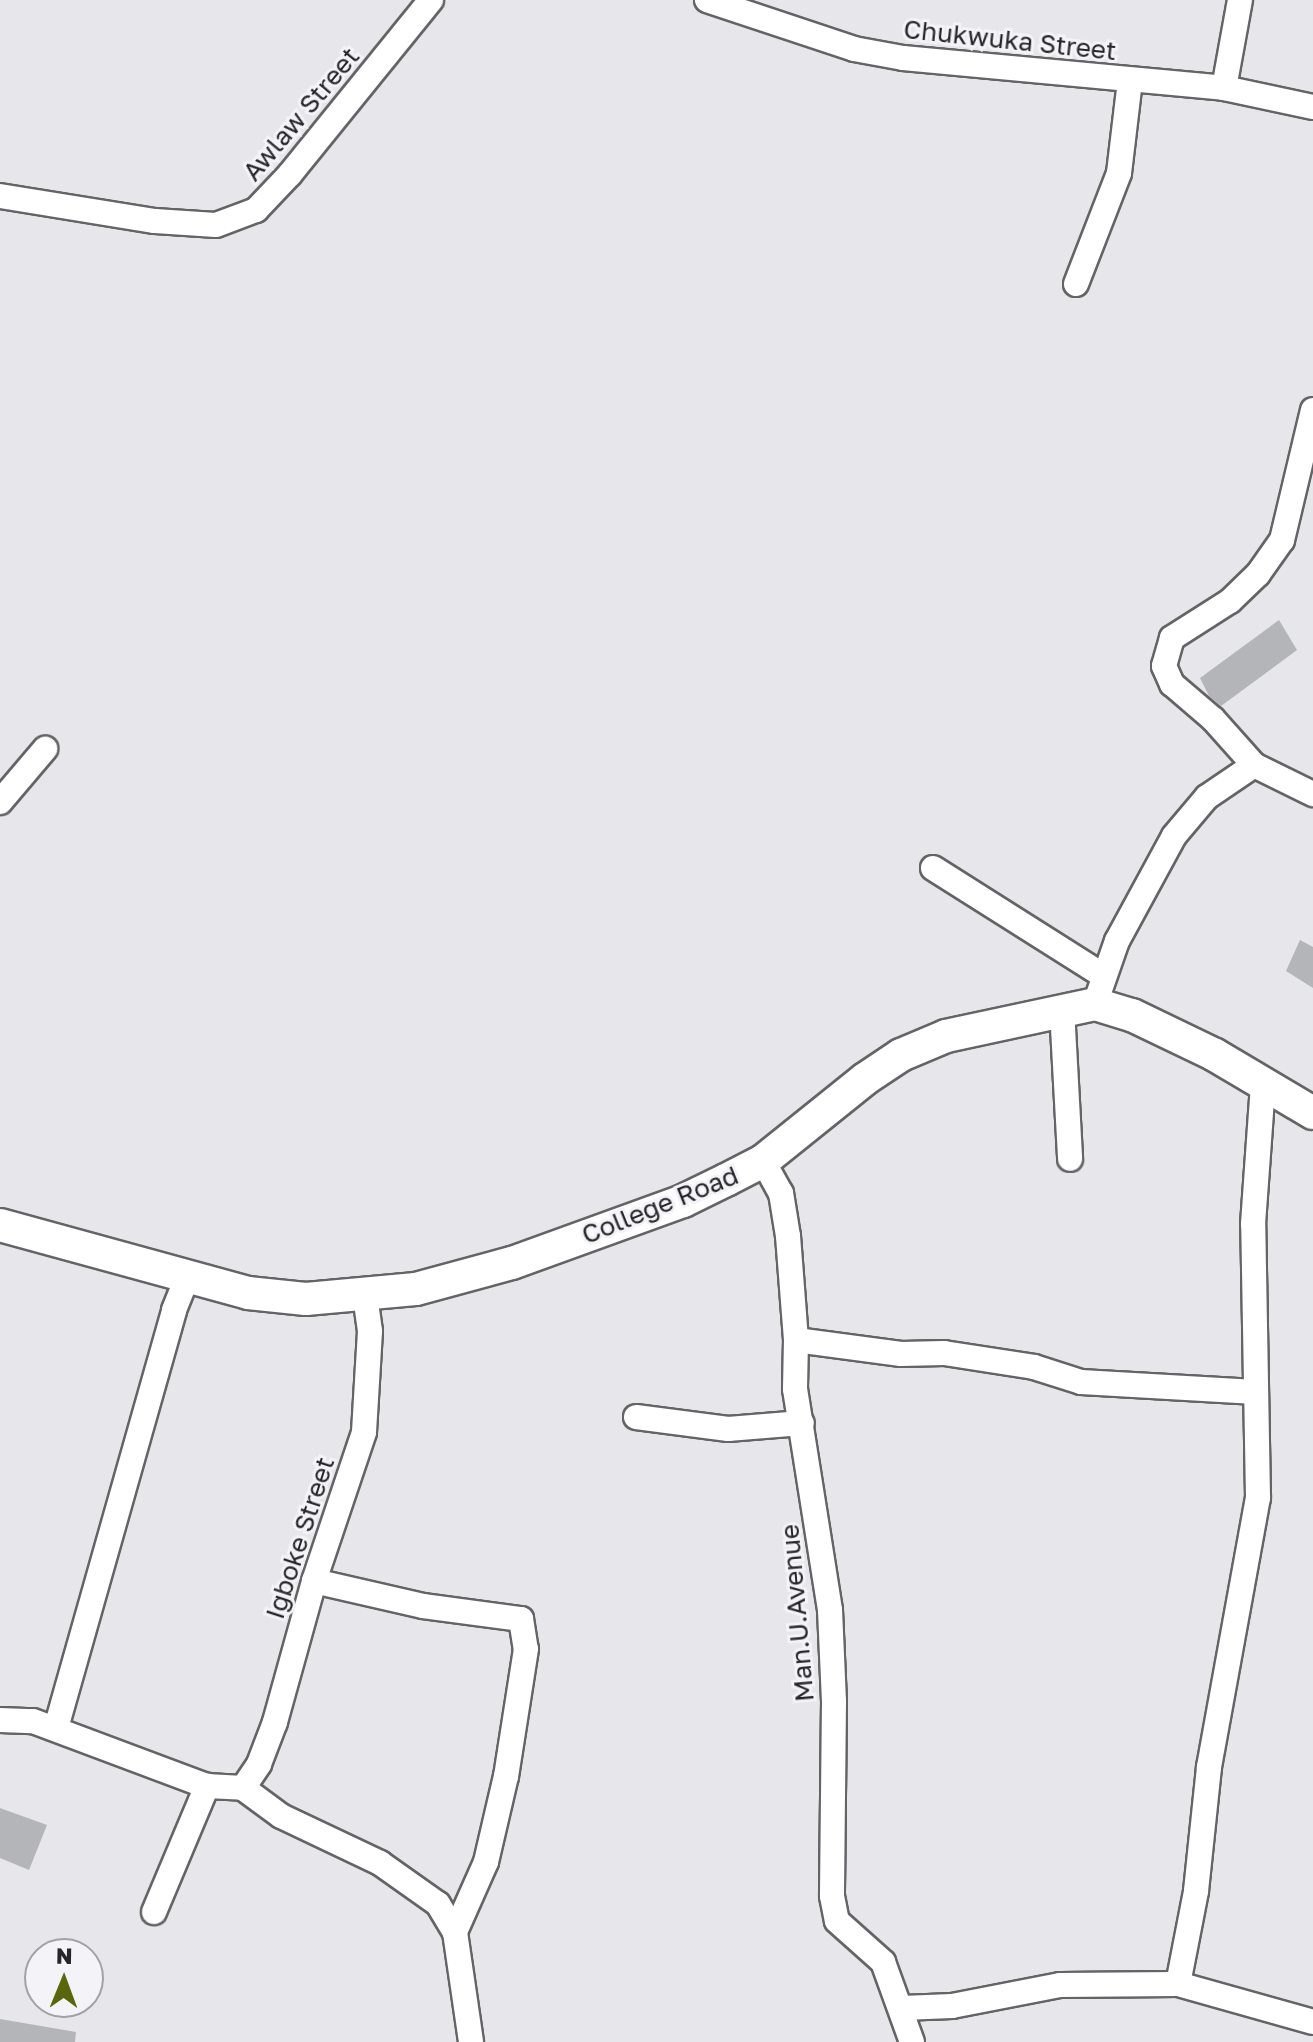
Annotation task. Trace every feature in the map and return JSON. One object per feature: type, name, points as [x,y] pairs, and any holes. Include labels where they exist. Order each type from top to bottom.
[{"type":"main road","name":"College Road","points":[[0,1225],[248,1293],[306,1299],[416,1289],[512,1263],[683,1201],[763,1161],[865,1079],[901,1055],[946,1036],[1062,1009],[1099,990],[1132,1015],[1215,1055],[1313,1113]]},
{"type":"street","name":"Awlaw Street","points":[[0,196],[155,221],[216,225],[256,210],[290,174],[431,0]]},
{"type":"street","name":"Chukwuka Street","points":[[707,0],[854,49],[903,58],[1224,88],[1313,107]]},
{"type":"street","points":[[1224,88],[1240,0]]},
{"type":"street","points":[[1076,284],[1119,173],[1130,81]]},
{"type":"street","points":[[1313,410],[1282,540],[1258,574],[1230,601],[1172,638],[1164,666],[1172,684],[1213,719],[1254,765],[1313,794]]},
{"type":"street","points":[[0,802],[45,749]]},
{"type":"street","points":[[933,868],[1099,990],[1133,909],[1174,836],[1207,797],[1254,765]]},
{"type":"street","points":[[1062,1009],[1070,1159]]},
{"type":"street","points":[[1178,1984],[1196,1891],[1209,1767],[1258,1498],[1253,1224],[1263,1085]]},
{"type":"street","name":"Man.U.Avenue","points":[[763,1161],[781,1193],[788,1236],[796,1340],[795,1389],[830,1610],[834,1701],[832,1896],[837,1921],[883,1962],[912,2042]]},
{"type":"street","points":[[56,1728],[174,1310],[187,1277]]},
{"type":"street","name":"Igboke Street","points":[[243,1788],[259,1764],[275,1722],[314,1581],[364,1432],[370,1331],[365,1295]]},
{"type":"street","points":[[796,1340],[901,1354],[944,1353],[1034,1367],[1081,1382],[1139,1388],[1256,1392]]},
{"type":"street","points":[[636,1417],[728,1429],[802,1423]]},
{"type":"street","points":[[314,1581],[423,1606],[521,1619],[526,1649],[506,1776],[486,1862],[455,1932]]},
{"type":"street","points":[[0,1720],[33,1721],[207,1786],[243,1788],[281,1816],[380,1863],[438,1904],[455,1932],[471,2042]]},
{"type":"street","points":[[154,1912],[207,1786]]},
{"type":"street","points":[[902,2008],[952,2006],[1060,1985],[1178,1984],[1313,2022]]},
{"type":"building","points":[[1279,620],[1297,650],[1221,706],[1209,696],[1200,678]]},
{"type":"building","points":[[1300,940],[1313,947],[1313,988],[1286,971]]},
{"type":"building","points":[[0,1808],[47,1825],[29,1870],[0,1858]]},
{"type":"building","points":[[0,2019],[76,2032],[75,2042],[0,2042]]}]
